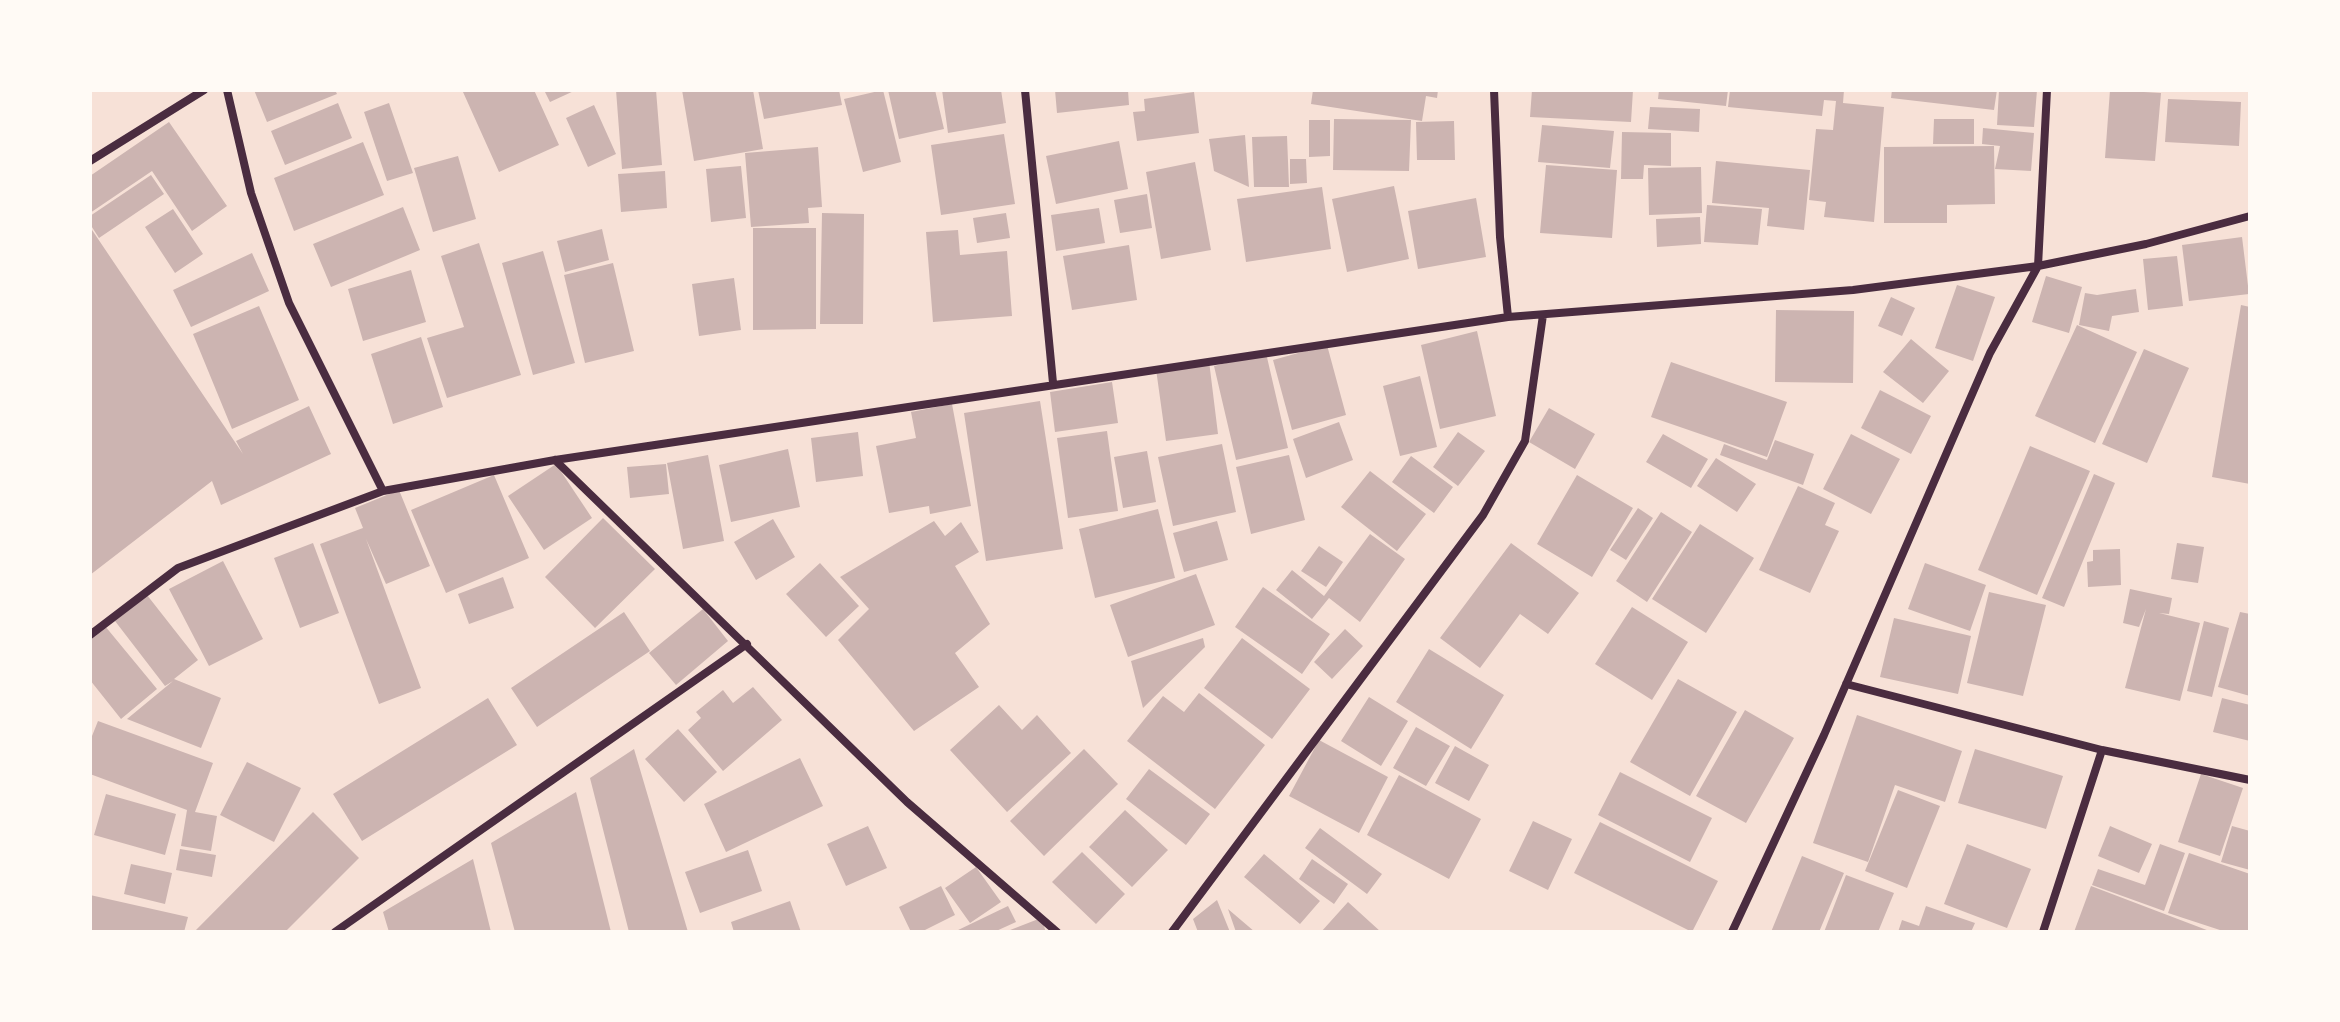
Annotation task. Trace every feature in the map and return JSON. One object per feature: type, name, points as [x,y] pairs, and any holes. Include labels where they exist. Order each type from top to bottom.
[{"type":"street","points":[[90,161],[204,90]]},
{"type":"street","points":[[227,90],[251,193],[289,303],[383,491]]},
{"type":"street","points":[[1025,90],[1053,383]]},
{"type":"street","points":[[1494,90],[1500,237],[1508,317]]},
{"type":"street","points":[[1732,932],[1846,684],[1990,353],[2038,266],[2047,90]]},
{"type":"street","points":[[90,635],[178,568],[383,491],[555,460],[1508,317],[1853,290],[2038,266],[2146,244],[2250,216]]},
{"type":"street","points":[[1172,932],[1483,515],[1525,441],[1543,315]]},
{"type":"street","points":[[555,460],[907,802],[1057,932]]},
{"type":"street","points":[[335,932],[747,644]]},
{"type":"street","points":[[1846,684],[2102,750],[2250,780]]},
{"type":"street","points":[[2043,932],[2102,750]]},
{"type":"building","points":[[254,90],[335,90],[337,94],[267,122]]},
{"type":"building","points":[[534,90],[559,145],[499,172],[463,92]]},
{"type":"building","points":[[544,90],[576,90],[550,102]]},
{"type":"building","points":[[616,90],[656,90],[662,165],[622,169]]},
{"type":"building","points":[[682,90],[753,90],[763,149],[694,161]]},
{"type":"building","points":[[758,90],[839,90],[842,105],[764,119]]},
{"type":"building","points":[[883,90],[901,162],[863,172],[844,99]]},
{"type":"building","points":[[888,90],[935,90],[944,129],[899,139]]},
{"type":"building","points":[[942,90],[1001,90],[1006,123],[948,133]]},
{"type":"building","points":[[1055,90],[1128,90],[1129,105],[1057,113]]},
{"type":"building","points":[[1313,90],[1438,90],[1437,98],[1426,96],[1422,121],[1311,104]]},
{"type":"building","points":[[1532,90],[1633,90],[1631,122],[1530,117]]},
{"type":"building","points":[[1659,90],[1728,90],[1726,106],[1658,99]]},
{"type":"building","points":[[1730,90],[1844,90],[1843,103],[1884,107],[1874,222],[1824,217],[1826,202],[1809,200],[1816,129],[1833,130],[1836,101],[1824,100],[1822,116],[1728,107]]},
{"type":"building","points":[[1892,90],[1997,90],[1994,110],[1891,98]]},
{"type":"building","points":[[1999,90],[2037,90],[2034,127],[1997,125]]},
{"type":"building","points":[[2110,90],[2161,93],[2155,161],[2105,158]]},
{"type":"building","points":[[1194,92],[1199,133],[1137,141],[1133,112],[1145,111],[1144,99]]},
{"type":"building","points":[[2168,99],[2241,102],[2239,146],[2165,142]]},
{"type":"building","points":[[338,103],[352,138],[285,165],[271,131]]},
{"type":"building","points":[[389,103],[413,173],[387,181],[364,112]]},
{"type":"building","points":[[594,105],[616,154],[588,167],[566,118]]},
{"type":"building","points":[[1650,107],[1700,109],[1699,132],[1648,129]]},
{"type":"building","points":[[1334,119],[1411,120],[1409,171],[1333,170]]},
{"type":"building","points":[[1934,119],[1974,119],[1974,144],[1933,144]]},
{"type":"building","points":[[1309,120],[1330,120],[1330,156],[1309,157]]},
{"type":"building","points":[[1454,121],[1455,160],[1417,160],[1416,122]]},
{"type":"building","points":[[169,122],[227,206],[192,231],[152,171],[90,213],[90,176]]},
{"type":"building","points":[[1542,125],[1614,131],[1610,168],[1538,162]]},
{"type":"building","points":[[1983,128],[2034,133],[2031,171],[1995,169],[2000,146],[1982,144]]},
{"type":"building","points":[[1622,132],[1671,133],[1671,166],[1644,165],[1643,179],[1621,179]]},
{"type":"building","points":[[1004,134],[1015,204],[941,215],[931,145]]},
{"type":"building","points":[[1245,135],[1249,187],[1214,171],[1209,139]]},
{"type":"building","points":[[1287,136],[1289,187],[1254,187],[1252,137]]},
{"type":"building","points":[[1119,141],[1128,189],[1056,204],[1046,156]]},
{"type":"building","points":[[363,142],[384,195],[294,231],[274,178]]},
{"type":"building","points":[[1994,146],[1995,204],[1947,205],[1947,223],[1884,223],[1884,147]]},
{"type":"building","points":[[818,147],[822,207],[808,208],[809,223],[751,227],[745,153]]},
{"type":"building","points":[[458,156],[476,219],[433,232],[414,168]]},
{"type":"building","points":[[1290,159],[1306,159],[1307,183],[1290,184]]},
{"type":"building","points":[[1716,161],[1810,170],[1804,230],[1767,226],[1769,208],[1712,203]]},
{"type":"building","points":[[1195,162],[1211,250],[1161,259],[1146,172]]},
{"type":"building","points":[[1546,165],[1617,170],[1612,238],[1540,233]]},
{"type":"building","points":[[741,166],[746,218],[711,222],[706,169]]},
{"type":"building","points":[[1701,167],[1702,213],[1649,215],[1648,168]]},
{"type":"building","points":[[665,171],[667,208],[621,212],[618,174]]},
{"type":"building","points":[[151,175],[164,194],[99,238],[90,224],[90,216]]},
{"type":"building","points":[[1394,186],[1409,259],[1347,272],[1332,199]]},
{"type":"building","points":[[1322,187],[1331,249],[1246,262],[1237,199]]},
{"type":"building","points":[[1147,194],[1152,228],[1120,233],[1114,200]]},
{"type":"building","points":[[1476,198],[1486,257],[1418,269],[1408,211]]},
{"type":"building","points":[[1707,205],[1762,209],[1758,245],[1704,242]]},
{"type":"building","points":[[403,207],[420,250],[331,287],[313,244]]},
{"type":"building","points":[[1099,208],[1105,243],[1056,251],[1051,215]]},
{"type":"building","points":[[173,209],[203,254],[175,273],[145,227]]},
{"type":"building","points":[[822,213],[864,214],[863,324],[820,324]]},
{"type":"building","points":[[1006,213],[1010,238],[977,243],[973,218]]},
{"type":"building","points":[[1700,217],[1701,244],[1657,247],[1656,219]]},
{"type":"building","points":[[90,227],[243,454],[236,441],[309,406],[331,454],[221,505],[212,481],[90,575]]},
{"type":"building","points":[[753,228],[816,228],[816,329],[753,330]]},
{"type":"building","points":[[602,229],[609,260],[565,272],[557,241]]},
{"type":"building","points":[[958,230],[960,255],[1007,251],[1012,316],[933,322],[926,232]]},
{"type":"building","points":[[2242,237],[2249,294],[2189,301],[2182,245]]},
{"type":"building","points":[[479,243],[521,375],[447,398],[427,338],[464,327],[441,256]]},
{"type":"building","points":[[1129,245],[1137,300],[1072,310],[1063,256]]},
{"type":"building","points":[[543,251],[575,363],[533,375],[502,263]]},
{"type":"building","points":[[252,253],[269,291],[191,327],[173,290]]},
{"type":"building","points":[[2177,256],[2183,306],[2148,310],[2143,259]]},
{"type":"building","points":[[613,263],[634,351],[585,363],[564,275]]},
{"type":"building","points":[[411,270],[426,322],[363,341],[348,289]]},
{"type":"building","points":[[2046,276],[2082,287],[2069,333],[2032,322]]},
{"type":"building","points":[[734,278],[741,330],[699,336],[692,284]]},
{"type":"building","points":[[1957,285],[1995,297],[1973,361],[1935,348]]},
{"type":"building","points":[[2136,289],[2139,312],[2112,316],[2109,331],[2079,325],[2085,293],[2097,295]]},
{"type":"building","points":[[1891,297],[1915,308],[1902,336],[1878,326]]},
{"type":"building","points":[[2241,305],[2250,307],[2250,484],[2212,477]]},
{"type":"building","points":[[259,306],[299,400],[232,429],[193,334]]},
{"type":"building","points":[[1776,310],[1854,311],[1853,383],[1775,382]]},
{"type":"building","points":[[2077,325],[2137,352],[2095,443],[2035,416]]},
{"type":"building","points":[[1477,331],[1496,416],[1440,429],[1421,345]]},
{"type":"building","points":[[421,337],[443,407],[393,424],[371,354]]},
{"type":"building","points":[[1911,339],[1949,371],[1923,403],[1883,372]]},
{"type":"building","points":[[1327,345],[1346,415],[1292,430],[1273,360]]},
{"type":"building","points":[[2144,349],[2189,368],[2147,463],[2102,444]]},
{"type":"building","points":[[1266,353],[1288,448],[1236,460],[1214,366]]},
{"type":"building","points":[[1209,361],[1218,434],[1166,441],[1156,369]]},
{"type":"building","points":[[1671,362],[1787,402],[1767,457],[1651,417]]},
{"type":"building","points":[[1420,376],[1437,447],[1400,456],[1383,386]]},
{"type":"building","points":[[1112,382],[1118,423],[1055,432],[1050,392]]},
{"type":"building","points":[[1880,390],[1931,416],[1911,454],[1861,428]]},
{"type":"building","points":[[1040,401],[1063,549],[986,561],[964,413]]},
{"type":"building","points":[[952,404],[971,506],[930,514],[929,506],[889,513],[876,446],[916,438],[911,412]]},
{"type":"building","points":[[1549,408],[1595,434],[1575,469],[1529,442]]},
{"type":"building","points":[[1339,422],[1353,460],[1306,478],[1293,439]]},
{"type":"building","points":[[1107,431],[1118,511],[1068,518],[1057,438]]},
{"type":"building","points":[[858,432],[863,476],[816,482],[811,438]]},
{"type":"building","points":[[1458,432],[1485,451],[1458,486],[1433,467]]},
{"type":"building","points":[[1663,434],[1708,459],[1691,488],[1646,462]]},
{"type":"building","points":[[1851,434],[1900,459],[1871,514],[1823,489]]},
{"type":"building","points":[[1775,440],[1814,454],[1803,485],[1720,455],[1724,444],[1767,460]]},
{"type":"building","points":[[1222,444],[1236,512],[1173,526],[1158,457]]},
{"type":"building","points":[[2030,446],[2090,471],[2037,595],[1978,570]]},
{"type":"building","points":[[788,449],[800,507],[731,522],[719,465]]},
{"type":"building","points":[[1147,451],[1156,502],[1123,508],[1114,457]]},
{"type":"building","points":[[708,455],[724,541],[683,549],[667,463]]},
{"type":"building","points":[[1289,455],[1305,520],[1251,534],[1236,467]]},
{"type":"building","points":[[1411,456],[1453,487],[1434,513],[1392,482]]},
{"type":"building","points":[[1716,458],[1756,484],[1737,512],[1697,486]]},
{"type":"building","points":[[556,464],[592,518],[544,550],[508,496]]},
{"type":"building","points":[[666,464],[669,494],[630,498],[627,467]]},
{"type":"building","points":[[1370,471],[1426,514],[1397,551],[1341,507]]},
{"type":"building","points":[[2094,474],[2115,483],[2064,607],[2042,598]]},
{"type":"building","points":[[494,475],[529,558],[446,593],[411,510]]},
{"type":"building","points":[[1577,475],[1633,508],[1592,577],[1537,544]]},
{"type":"building","points":[[1798,486],[1835,503],[1825,525],[1839,531],[1810,593],[1759,570]]},
{"type":"building","points":[[399,490],[430,566],[386,584],[366,539],[421,688],[379,704],[320,544],[363,528],[355,508]]},
{"type":"building","points":[[1638,508],[1653,518],[1626,560],[1610,550]]},
{"type":"building","points":[[1158,509],[1175,578],[1095,598],[1079,529]]},
{"type":"building","points":[[1661,512],[1692,532],[1647,602],[1616,581]]},
{"type":"building","points":[[603,518],[655,569],[595,628],[545,577]]},
{"type":"building","points":[[773,519],[795,557],[756,580],[734,542]]},
{"type":"building","points":[[934,521],[945,536],[961,522],[979,552],[955,566],[990,624],[955,653],[979,687],[914,731],[838,640],[869,609],[840,577]]},
{"type":"building","points":[[1217,521],[1228,560],[1184,572],[1173,533]]},
{"type":"building","points":[[1700,524],[1754,558],[1706,633],[1652,599]]},
{"type":"building","points":[[1370,534],[1405,559],[1360,622],[1329,598],[1312,619],[1276,590],[1292,570],[1324,596]]},
{"type":"building","points":[[313,543],[339,613],[300,628],[274,558]]},
{"type":"building","points":[[1511,543],[1579,593],[1548,634],[1520,614],[1480,668],[1440,638]]},
{"type":"building","points":[[2177,543],[2204,547],[2198,583],[2171,579]]},
{"type":"building","points":[[1319,546],[1343,562],[1326,587],[1301,571]]},
{"type":"building","points":[[2120,549],[2121,585],[2088,587],[2087,562],[2093,561],[2093,550]]},
{"type":"building","points":[[223,561],[263,639],[209,666],[169,589]]},
{"type":"building","points":[[820,563],[859,606],[826,637],[786,594]]},
{"type":"building","points":[[1925,563],[1986,585],[1970,631],[1908,609]]},
{"type":"building","points":[[1196,574],[1215,625],[1128,657],[1110,605]]},
{"type":"building","points":[[503,577],[514,608],[469,624],[458,594]]},
{"type":"building","points":[[1263,587],[1330,634],[1302,674],[1235,627]]},
{"type":"building","points":[[2130,589],[2172,598],[2169,614],[2159,613],[2200,623],[2180,701],[2125,688],[2146,609],[2139,627],[2123,623]]},
{"type":"building","points":[[1989,592],[2046,605],[2023,696],[1967,683]]},
{"type":"building","points":[[147,595],[198,660],[174,679],[221,698],[201,748],[127,719],[173,681],[165,686],[115,621]]},
{"type":"building","points":[[1632,607],[1688,642],[1652,700],[1595,664]]},
{"type":"building","points":[[703,609],[728,641],[676,685],[649,653]]},
{"type":"building","points":[[624,612],[650,651],[537,727],[511,688]]},
{"type":"building","points":[[2240,612],[2250,614],[2250,696],[2218,687]]},
{"type":"building","points":[[1894,618],[1971,636],[1958,694],[1880,677]]},
{"type":"building","points":[[2204,621],[2229,628],[2212,697],[2187,691]]},
{"type":"building","points":[[105,626],[157,689],[121,719],[90,680],[90,638]]},
{"type":"building","points":[[1345,629],[1363,646],[1332,679],[1314,662]]},
{"type":"building","points":[[1203,638],[1205,647],[1143,708],[1131,661]]},
{"type":"building","points":[[1242,638],[1310,689],[1272,739],[1204,688]]},
{"type":"building","points":[[1429,649],[1504,695],[1471,749],[1396,702]]},
{"type":"building","points":[[1678,679],[1737,712],[1690,796],[1630,762]]},
{"type":"building","points":[[753,687],[782,720],[723,771],[688,730],[701,718],[696,712],[723,690],[733,703]]},
{"type":"building","points":[[1199,693],[1265,745],[1215,809],[1127,741],[1163,696],[1184,712]]},
{"type":"building","points":[[1369,697],[1408,721],[1381,766],[1341,741]]},
{"type":"building","points":[[488,698],[517,745],[362,841],[333,794]]},
{"type":"building","points":[[2222,698],[2250,705],[2250,741],[2213,732]]},
{"type":"building","points":[[999,705],[1022,730],[1037,715],[1071,753],[1007,812],[950,750]]},
{"type":"building","points":[[1745,710],[1794,738],[1746,823],[1696,796]]},
{"type":"building","points":[[1857,715],[1962,751],[1945,802],[1895,785],[1868,862],[1813,843]]},
{"type":"building","points":[[98,721],[213,763],[195,812],[217,816],[211,851],[181,846],[187,810],[90,774],[90,741]]},
{"type":"building","points":[[1416,727],[1450,746],[1426,786],[1393,768]]},
{"type":"building","points":[[678,729],[717,772],[684,802],[645,759]]},
{"type":"building","points":[[1319,740],[1388,777],[1359,833],[1289,796]]},
{"type":"building","points":[[1455,746],[1489,765],[1469,801],[1435,783]]},
{"type":"building","points":[[634,749],[688,932],[629,932],[590,778]]},
{"type":"building","points":[[1084,749],[1118,784],[1044,856],[1010,821]]},
{"type":"building","points":[[1975,749],[2063,776],[2046,829],[1958,803]]},
{"type":"building","points":[[800,758],[823,806],[726,852],[704,804]]},
{"type":"building","points":[[247,762],[301,788],[274,842],[220,815]]},
{"type":"building","points":[[1149,769],[1210,814],[1186,845],[1126,799]]},
{"type":"building","points":[[1620,772],[1712,818],[1690,862],[1598,815]]},
{"type":"building","points":[[2201,774],[2243,788],[2220,856],[2178,842]]},
{"type":"building","points":[[1399,775],[1481,819],[1449,879],[1367,835]]},
{"type":"building","points":[[1898,790],[1940,806],[1907,888],[1865,871]]},
{"type":"building","points":[[576,792],[611,932],[515,932],[491,843]]},
{"type":"building","points":[[106,794],[176,814],[165,855],[94,835]]},
{"type":"building","points":[[1125,810],[1168,850],[1132,887],[1089,847]]},
{"type":"building","points":[[313,812],[359,858],[285,932],[194,932]]},
{"type":"building","points":[[1533,821],[1572,839],[1548,890],[1509,871]]},
{"type":"building","points":[[1600,822],[1718,881],[1692,932],[1574,873]]},
{"type":"building","points":[[868,826],[887,868],[846,886],[827,844]]},
{"type":"building","points":[[2110,826],[2152,844],[2139,873],[2098,856]]},
{"type":"building","points":[[2232,826],[2250,831],[2250,870],[2221,862]]},
{"type":"building","points":[[1320,828],[1382,874],[1367,894],[1305,848]]},
{"type":"building","points":[[1967,844],[2031,869],[2007,928],[1944,904]]},
{"type":"building","points":[[2160,844],[2185,853],[2164,911],[2092,885],[2098,869],[2145,885]]},
{"type":"building","points":[[180,849],[216,855],[212,877],[176,870]]},
{"type":"building","points":[[748,850],[762,891],[700,913],[685,872]]},
{"type":"building","points":[[1082,852],[1125,894],[1096,924],[1052,882]]},
{"type":"building","points":[[2189,853],[2250,874],[2250,932],[2226,932],[2168,913]]},
{"type":"building","points":[[1264,854],[1320,901],[1300,924],[1244,877]]},
{"type":"building","points":[[1802,856],[1844,873],[1819,932],[1771,932]]},
{"type":"building","points":[[473,859],[491,932],[389,932],[383,912]]},
{"type":"building","points":[[1312,859],[1348,884],[1334,904],[1299,879]]},
{"type":"building","points":[[131,864],[172,873],[165,904],[124,894]]},
{"type":"building","points":[[976,867],[1001,902],[970,923],[945,888]]},
{"type":"building","points":[[1846,875],[1894,893],[1878,932],[1824,932]]},
{"type":"building","points":[[941,886],[955,915],[921,932],[911,932],[899,907]]},
{"type":"building","points":[[2091,886],[2212,932],[2074,932]]},
{"type":"building","points":[[90,895],[188,917],[184,932],[90,932]]},
{"type":"building","points":[[1217,900],[1230,932],[1198,932],[1193,919]]},
{"type":"building","points":[[790,901],[801,932],[734,932],[731,922]]},
{"type":"building","points":[[1348,902],[1381,932],[1321,932]]},
{"type":"building","points":[[1008,906],[1016,922],[994,932],[954,932]]},
{"type":"building","points":[[1926,906],[1975,923],[1971,932],[1898,932],[1902,920],[1919,926]]},
{"type":"building","points":[[1228,909],[1255,932],[1236,932]]},
{"type":"building","points":[[1041,918],[1046,932],[1005,932]]}]
